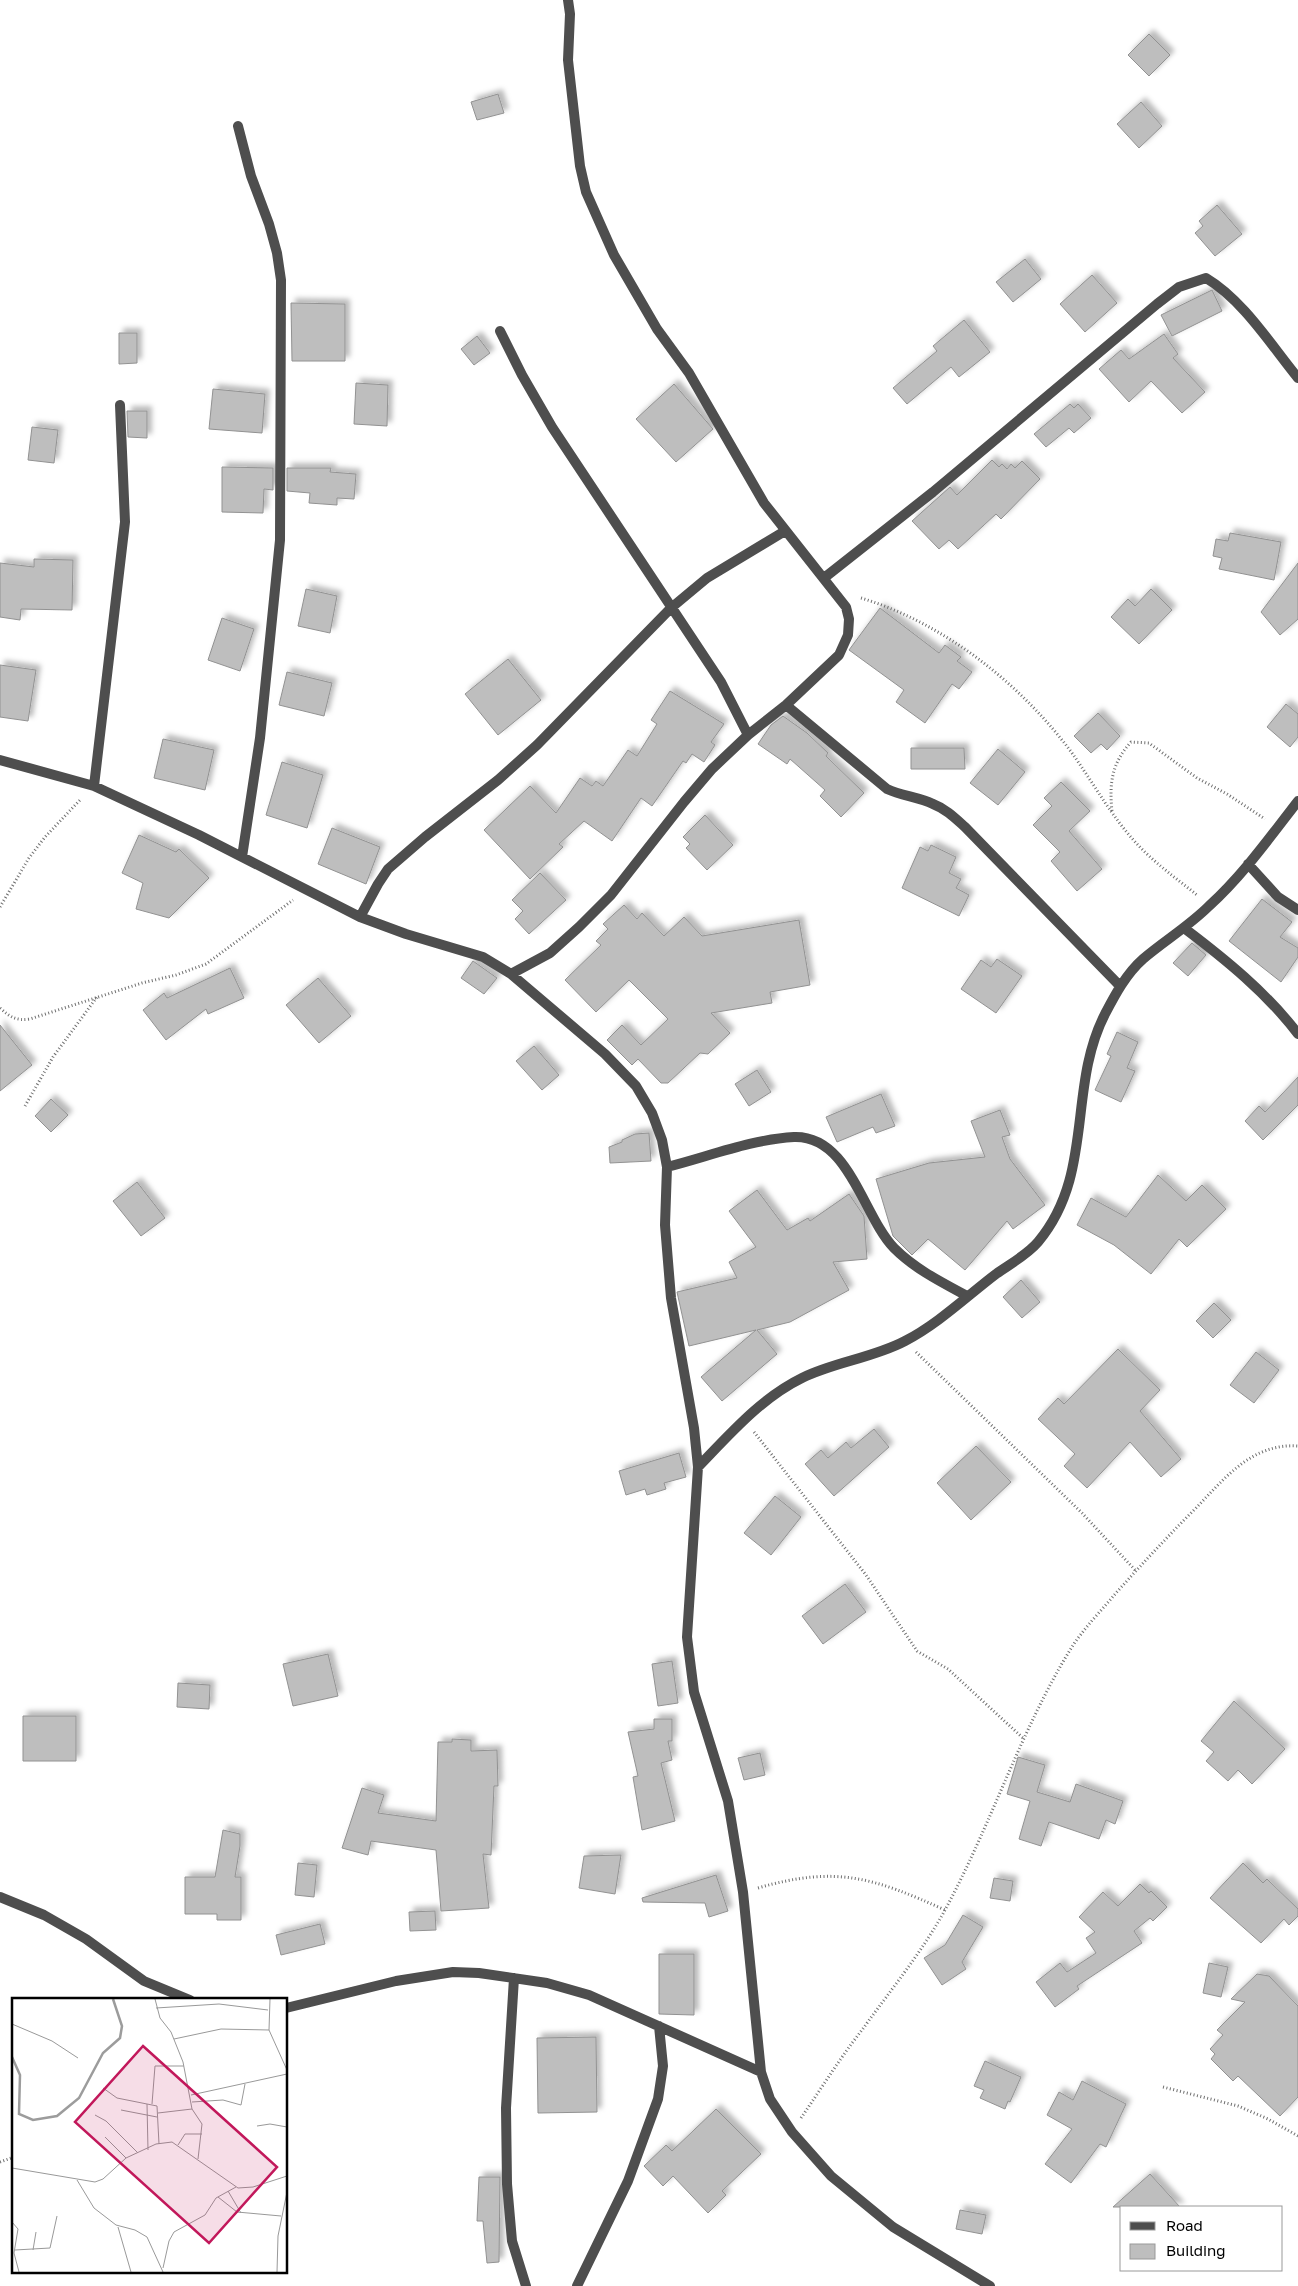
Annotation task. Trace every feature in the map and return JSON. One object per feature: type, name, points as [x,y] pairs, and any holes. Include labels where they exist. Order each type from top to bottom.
[{"type":"street","points":[[511,974],[550,953],[611,895],[712,769],[786,705],[839,655],[848,635],[849,619],[846,607],[834,590],[785,531],[755,488],[699,389],[657,329],[614,256],[586,192],[580,166],[568,60],[570,14],[568,0]]},
{"type":"street","points":[[238,126],[251,176],[269,224],[277,253],[281,280],[280,540],[261,728],[242,857]]},
{"type":"street","points":[[824,578],[933,492],[1179,287],[1206,278],[1220,286],[1234,299],[1298,378]]},
{"type":"street","points":[[500,331],[522,375],[552,427],[721,682],[748,736]]},
{"type":"street","points":[[94,786],[122,554],[124,514],[120,404]]},
{"type":"street","points":[[360,917],[388,869],[424,837],[498,780],[536,745],[671,608],[707,578],[785,531]]},
{"type":"street","points":[[786,705],[874,780],[901,796],[932,803],[947,811],[965,827],[1120,986]]},
{"type":"street","points":[[0,760],[94,786],[242,857],[360,917],[406,934],[483,957],[511,974],[605,1054],[636,1086],[655,1122],[662,1140],[667,1167],[665,1225],[671,1298],[694,1428],[698,1467],[687,1637],[694,1692],[728,1801],[743,1892],[761,2072],[770,2098],[792,2132],[831,2176],[893,2227],[990,2286]]},
{"type":"street","points":[[698,1467],[744,1420],[776,1394],[803,1377],[905,1341],[1036,1244],[1060,1210],[1070,1179],[1079,1140],[1085,1078],[1092,1048],[1104,1016],[1120,986],[1141,961],[1210,906],[1248,864],[1298,802]]},
{"type":"street","points":[[1248,864],[1278,897],[1298,910]]},
{"type":"street","points":[[1184,928],[1245,978],[1298,1034]]},
{"type":"street","points":[[667,1167],[765,1141],[796,1137],[822,1144],[847,1170],[876,1222],[893,1247],[920,1271],[967,1296]]},
{"type":"street","points":[[0,1897],[44,1915],[86,1939],[144,1981],[185,1998]]},
{"type":"street","points":[[288,2008],[396,1981],[453,1972],[479,1973],[547,1983],[589,1996],[761,2072]]},
{"type":"street","points":[[514,1978],[506,2108],[507,2184],[512,2240],[526,2286]]},
{"type":"street","points":[[577,2286],[628,2181],[658,2099],[663,2066],[658,2026]]},
{"type":"path","points":[[834,590],[890,610],[959,644],[1027,700],[1071,752],[1138,845],[1210,906]]},
{"type":"path","points":[[1112,811],[1110,790],[1120,754],[1131,742],[1149,743],[1197,778],[1227,794],[1278,827]]},
{"type":"path","points":[[0,907],[29,858],[45,837],[94,786]]},
{"type":"path","points":[[0,1008],[10,1018],[21,1020],[206,964],[273,916],[305,890]]},
{"type":"path","points":[[25,1106],[53,1057],[98,997]]},
{"type":"path","points":[[905,1341],[1082,1513],[1136,1571]]},
{"type":"path","points":[[744,1420],[866,1575],[917,1651],[948,1669],[1024,1739]]},
{"type":"path","points":[[792,2132],[848,2048],[909,1965],[945,1910],[994,1810],[1024,1739],[1071,1648],[1136,1571],[1240,1464],[1263,1450],[1288,1445],[1298,1446]]},
{"type":"path","points":[[743,1892],[788,1880],[814,1876],[841,1876],[865,1879],[896,1888],[945,1910]]},
{"type":"path","points":[[1163,2087],[1238,2106],[1268,2119],[1298,2136]]},
{"type":"path","points":[[0,2162],[12,2158]]},
{"type":"building","points":[[1149,34],[1170,55],[1149,76],[1128,55]]},
{"type":"building","points":[[498,94],[504,113],[477,120],[471,102]]},
{"type":"building","points":[[1141,102],[1162,126],[1139,148],[1117,124]]},
{"type":"building","points":[[1217,205],[1242,234],[1215,256],[1195,233],[1203,226],[1199,221]]},
{"type":"building","points":[[1025,259],[1041,279],[1013,302],[996,282]]},
{"type":"building","points":[[1092,275],[1117,303],[1085,332],[1060,304]]},
{"type":"building","points":[[1212,290],[1222,311],[1172,336],[1161,315]]},
{"type":"building","points":[[291,303],[345,304],[345,361],[292,361]]},
{"type":"building","points":[[964,320],[990,352],[959,377],[951,367],[907,404],[893,388],[937,351],[933,346]]},
{"type":"building","points":[[119,333],[137,333],[137,363],[119,364]]},
{"type":"building","points":[[1164,334],[1178,354],[1173,358],[1205,392],[1182,413],[1151,381],[1129,402],[1099,369],[1121,350],[1129,359]]},
{"type":"building","points":[[477,336],[490,353],[474,365],[461,349]]},
{"type":"building","points":[[356,383],[388,385],[387,426],[354,424]]},
{"type":"building","points":[[674,384],[713,429],[676,462],[636,419]]},
{"type":"building","points":[[213,389],[265,394],[262,433],[209,429]]},
{"type":"building","points":[[1070,404],[1074,408],[1078,404],[1091,418],[1074,433],[1069,428],[1046,447],[1034,434]]},
{"type":"building","points":[[127,411],[147,411],[147,438],[128,437]]},
{"type":"building","points":[[32,427],[58,430],[54,463],[28,460]]},
{"type":"building","points":[[992,460],[999,467],[1002,464],[1007,469],[1011,464],[1015,468],[1022,461],[1040,479],[1001,519],[996,514],[958,549],[949,540],[939,549],[912,521],[950,487],[957,495]]},
{"type":"building","points":[[222,467],[273,468],[273,490],[264,489],[263,513],[222,512]]},
{"type":"building","points":[[287,468],[331,468],[330,472],[356,474],[354,499],[337,498],[337,505],[309,503],[310,493],[287,491]]},
{"type":"building","points":[[1230,533],[1281,542],[1274,580],[1219,569],[1222,558],[1213,556],[1216,539],[1228,541]]},
{"type":"building","points":[[34,559],[73,560],[72,610],[21,609],[20,620],[0,617],[0,563],[34,567]]},
{"type":"building","points":[[1298,563],[1298,619],[1280,635],[1261,612]]},
{"type":"building","points":[[306,589],[337,596],[330,633],[298,626]]},
{"type":"building","points":[[1151,589],[1172,610],[1139,644],[1111,617],[1128,599],[1135,606]]},
{"type":"building","points":[[880,608],[939,653],[945,645],[961,657],[957,661],[972,672],[959,689],[952,684],[925,723],[896,702],[904,690],[849,650]]},
{"type":"building","points":[[222,618],[254,629],[240,671],[208,660]]},
{"type":"building","points":[[508,659],[541,700],[498,735],[465,694]]},
{"type":"building","points":[[0,665],[36,670],[28,721],[0,717]]},
{"type":"building","points":[[287,672],[332,683],[324,716],[279,705]]},
{"type":"building","points":[[670,691],[724,724],[711,742],[715,745],[704,762],[692,754],[686,763],[683,761],[652,806],[641,798],[612,841],[584,821],[559,844],[563,847],[530,879],[484,830],[530,786],[556,813],[580,778],[592,786],[596,781],[603,786],[628,750],[637,756],[657,724],[651,720]]},
{"type":"building","points":[[1286,704],[1298,714],[1298,737],[1290,747],[1267,727]]},
{"type":"building","points":[[1098,713],[1120,736],[1107,750],[1101,744],[1091,753],[1074,736]]},
{"type":"building","points":[[783,716],[807,733],[828,753],[826,756],[864,793],[841,817],[820,796],[825,790],[790,759],[787,764],[758,744],[771,725]]},
{"type":"building","points":[[163,739],[214,750],[205,790],[154,778]]},
{"type":"building","points":[[911,748],[964,748],[965,769],[911,769]]},
{"type":"building","points":[[998,749],[1025,772],[998,805],[970,783]]},
{"type":"building","points":[[282,762],[323,775],[307,828],[266,815]]},
{"type":"building","points":[[1061,782],[1090,811],[1069,831],[1102,869],[1077,891],[1051,861],[1060,852],[1033,825],[1052,806],[1044,798]]},
{"type":"building","points":[[705,815],[733,845],[707,870],[686,848],[690,844],[683,837]]},
{"type":"building","points":[[332,828],[380,847],[366,884],[318,864]]},
{"type":"building","points":[[139,835],[176,852],[179,849],[209,878],[169,918],[136,909],[143,883],[122,873]]},
{"type":"building","points":[[931,845],[956,857],[949,873],[961,879],[956,888],[969,895],[959,916],[902,888],[920,847],[928,851]]},
{"type":"building","points":[[540,873],[566,900],[529,934],[515,919],[523,911],[512,900]]},
{"type":"building","points":[[1262,899],[1292,922],[1280,937],[1298,948],[1298,957],[1281,982],[1229,941]]},
{"type":"building","points":[[624,905],[637,919],[642,913],[664,936],[684,917],[702,936],[799,920],[810,985],[770,992],[772,1003],[711,1013],[730,1033],[708,1054],[700,1053],[668,1083],[661,1083],[638,1059],[632,1065],[607,1040],[622,1025],[641,1045],[668,1019],[629,980],[596,1012],[565,980],[601,945],[596,941],[608,929],[603,924]]},
{"type":"building","points":[[1192,943],[1206,955],[1188,976],[1173,963]]},
{"type":"building","points":[[997,959],[1022,976],[996,1013],[961,989],[981,960],[991,967]]},
{"type":"building","points":[[473,961],[497,978],[484,994],[461,978]]},
{"type":"building","points":[[230,968],[244,998],[208,1014],[206,1009],[166,1040],[143,1010],[164,993],[167,998]]},
{"type":"building","points":[[318,978],[351,1016],[319,1043],[286,1005]]},
{"type":"building","points":[[0,1025],[32,1065],[0,1091]]},
{"type":"building","points":[[1117,1032],[1138,1042],[1127,1068],[1135,1071],[1121,1102],[1095,1090],[1111,1056],[1107,1054]]},
{"type":"building","points":[[534,1046],[559,1075],[542,1090],[516,1061]]},
{"type":"building","points":[[757,1070],[771,1092],[749,1106],[735,1084]]},
{"type":"building","points":[[1298,1077],[1298,1105],[1263,1140],[1245,1121],[1259,1106],[1265,1112]]},
{"type":"building","points":[[881,1094],[895,1126],[876,1133],[873,1127],[837,1142],[826,1117]]},
{"type":"building","points":[[51,1099],[68,1115],[51,1132],[35,1116]]},
{"type":"building","points":[[1000,1110],[1010,1135],[1002,1137],[1010,1159],[1045,1205],[1013,1229],[1007,1221],[965,1270],[928,1239],[912,1255],[893,1236],[876,1179],[929,1163],[985,1157],[971,1121]]},
{"type":"building","points":[[649,1133],[651,1161],[610,1163],[609,1147],[635,1134]]},
{"type":"building","points":[[1158,1175],[1186,1201],[1202,1185],[1226,1209],[1187,1247],[1179,1239],[1151,1274],[1114,1245],[1077,1225],[1091,1198],[1126,1217]]},
{"type":"building","points":[[137,1182],[165,1218],[141,1236],[113,1201]]},
{"type":"building","points":[[757,1190],[787,1230],[808,1218],[810,1221],[849,1194],[864,1216],[867,1259],[833,1262],[849,1290],[790,1322],[757,1330],[777,1354],[722,1401],[701,1377],[756,1330],[689,1346],[677,1292],[737,1278],[729,1262],[756,1247],[729,1211]]},
{"type":"building","points":[[1021,1280],[1040,1302],[1022,1318],[1003,1297]]},
{"type":"building","points":[[1214,1303],[1231,1320],[1213,1338],[1196,1321]]},
{"type":"building","points":[[1118,1349],[1160,1390],[1140,1411],[1181,1459],[1161,1477],[1130,1442],[1087,1488],[1064,1466],[1075,1454],[1038,1419],[1058,1398],[1064,1404]]},
{"type":"building","points":[[1256,1352],[1279,1370],[1254,1403],[1230,1385]]},
{"type":"building","points":[[874,1429],[889,1447],[834,1496],[805,1464],[821,1450],[828,1458],[846,1442],[851,1448]]},
{"type":"building","points":[[976,1446],[1011,1482],[971,1520],[937,1483]]},
{"type":"building","points":[[679,1453],[686,1477],[664,1483],[666,1489],[647,1495],[645,1489],[626,1495],[619,1471]]},
{"type":"building","points":[[775,1496],[801,1517],[771,1555],[744,1533]]},
{"type":"building","points":[[845,1584],[866,1612],[823,1644],[802,1616]]},
{"type":"building","points":[[328,1654],[338,1696],[293,1706],[283,1664]]},
{"type":"building","points":[[672,1661],[678,1703],[658,1706],[652,1664]]},
{"type":"building","points":[[178,1683],[210,1685],[209,1709],[177,1707]]},
{"type":"building","points":[[1234,1701],[1285,1749],[1252,1784],[1238,1770],[1228,1781],[1206,1761],[1214,1752],[1201,1741]]},
{"type":"building","points":[[23,1716],[76,1716],[76,1761],[23,1761]]},
{"type":"building","points":[[654,1719],[672,1719],[672,1741],[668,1741],[672,1760],[661,1763],[675,1821],[642,1830],[633,1777],[638,1776],[628,1732],[654,1729]]},
{"type":"building","points":[[452,1739],[471,1740],[471,1751],[497,1750],[498,1786],[494,1786],[491,1855],[483,1854],[489,1908],[441,1911],[436,1850],[371,1841],[368,1855],[342,1848],[362,1788],[384,1795],[378,1813],[436,1821],[438,1742],[452,1742]]},
{"type":"building","points":[[760,1753],[765,1775],[744,1780],[738,1758]]},
{"type":"building","points":[[1018,1757],[1045,1765],[1037,1792],[1070,1802],[1076,1784],[1123,1801],[1115,1824],[1106,1820],[1099,1839],[1049,1822],[1041,1846],[1019,1839],[1030,1801],[1007,1794]]},
{"type":"building","points":[[223,1830],[240,1834],[235,1877],[241,1877],[241,1920],[217,1920],[217,1914],[185,1914],[185,1877],[215,1877]]},
{"type":"building","points":[[621,1855],[615,1894],[579,1888],[584,1856]]},
{"type":"building","points":[[298,1863],[317,1865],[314,1897],[295,1895]]},
{"type":"building","points":[[1243,1863],[1263,1883],[1267,1879],[1298,1909],[1298,1916],[1289,1925],[1284,1919],[1261,1943],[1210,1898]]},
{"type":"building","points":[[716,1875],[728,1911],[709,1917],[705,1903],[643,1902],[642,1898]]},
{"type":"building","points":[[994,1878],[1013,1881],[1010,1901],[990,1898]]},
{"type":"building","points":[[1140,1884],[1149,1893],[1151,1891],[1167,1907],[1153,1921],[1150,1918],[1134,1931],[1142,1943],[1077,1986],[1079,1989],[1055,2007],[1036,1982],[1060,1963],[1067,1972],[1096,1953],[1086,1938],[1095,1932],[1079,1917],[1103,1892],[1118,1906]]},
{"type":"building","points":[[435,1911],[436,1930],[410,1931],[409,1912]]},
{"type":"building","points":[[963,1915],[983,1927],[962,1962],[966,1969],[942,1985],[924,1958],[945,1945]]},
{"type":"building","points":[[320,1924],[325,1944],[281,1955],[276,1935]]},
{"type":"building","points":[[659,1954],[694,1954],[694,2015],[659,2014]]},
{"type":"building","points":[[1209,1963],[1228,1967],[1221,1997],[1203,1993]]},
{"type":"building","points":[[1257,1974],[1269,1976],[1298,2006],[1298,2097],[1280,2116],[1238,2076],[1233,2081],[1211,2059],[1215,2054],[1210,2049],[1223,2035],[1217,2030],[1245,2002],[1231,1999]]},
{"type":"building","points":[[596,2037],[597,2112],[538,2113],[537,2038]]},
{"type":"building","points":[[985,2061],[1021,2077],[1005,2109],[980,2098],[984,2090],[974,2086]]},
{"type":"building","points":[[1082,2081],[1126,2104],[1106,2147],[1100,2144],[1071,2183],[1045,2164],[1072,2129],[1047,2115],[1059,2092],[1073,2100]]},
{"type":"building","points":[[716,2109],[761,2154],[722,2191],[726,2195],[708,2213],[673,2176],[663,2186],[644,2166],[666,2145],[672,2151]]},
{"type":"building","points":[[1150,2174],[1179,2206],[1120,2206],[1113,2207]]},
{"type":"building","points":[[479,2177],[500,2177],[499,2262],[487,2263],[483,2221],[477,2221]]},
{"type":"building","points":[[960,2210],[986,2215],[982,2234],[956,2229]]}]
